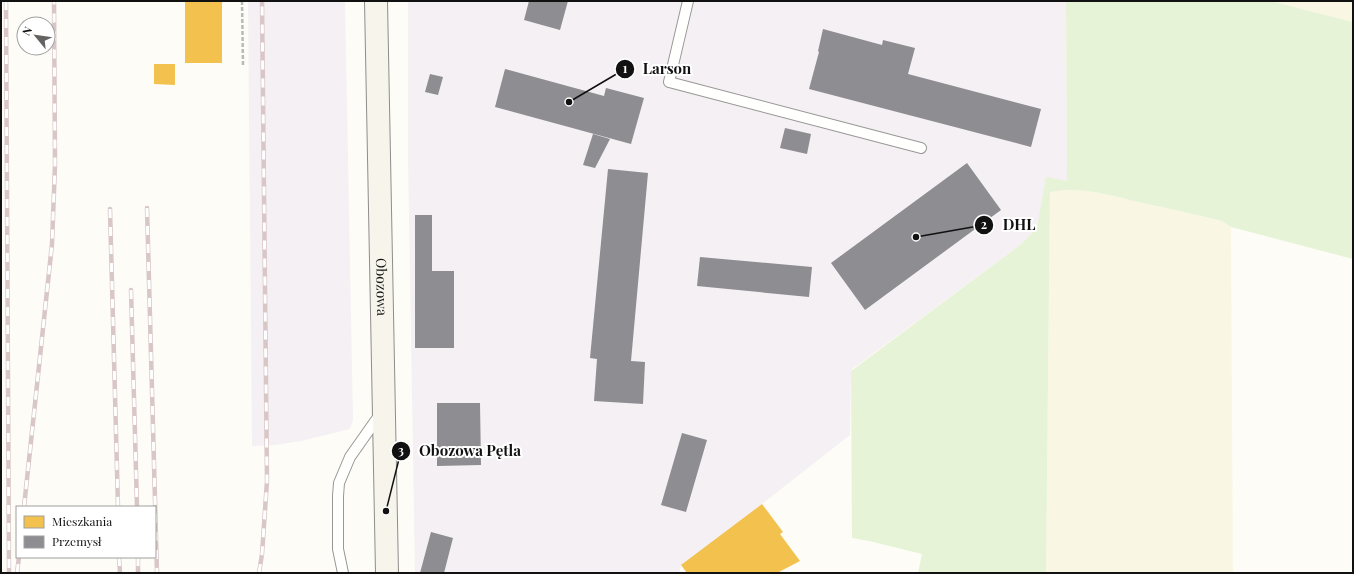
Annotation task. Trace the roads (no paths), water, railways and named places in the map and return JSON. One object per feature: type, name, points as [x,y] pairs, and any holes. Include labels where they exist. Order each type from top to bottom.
[{"type":"street","name":"Obozowa","points":[[376,1],[387,573]]},
{"type":"lane","points":[[688,1],[668,82],[922,148]]},
{"type":"lane","points":[[343,573],[338,549],[339,483],[350,457],[384,409]]},
{"type":"railway","points":[[6,1],[9,573]]},
{"type":"railway","points":[[24,506],[52,244],[55,165],[54,1]]},
{"type":"railway","points":[[259,573],[262,554],[267,481],[262,1]]},
{"type":"railway","points":[[147,208],[155,506]]},
{"type":"railway","points":[[110,209],[118,506]]},
{"type":"railway","points":[[131,290],[137,506]]},
{"type":"railway","points":[[156,536],[157,573]]},
{"type":"railway","points":[[17,573],[19,558]]},
{"type":"railway","points":[[119,558],[120,573]]},
{"type":"railway","points":[[138,558],[138,573]]},
{"type":"place","name":"Larson","points":[[569,102]]},
{"type":"place","name":"DHL","points":[[916,237]]},
{"type":"place","name":"Obozowa Pętla","points":[[386,511]]}]
